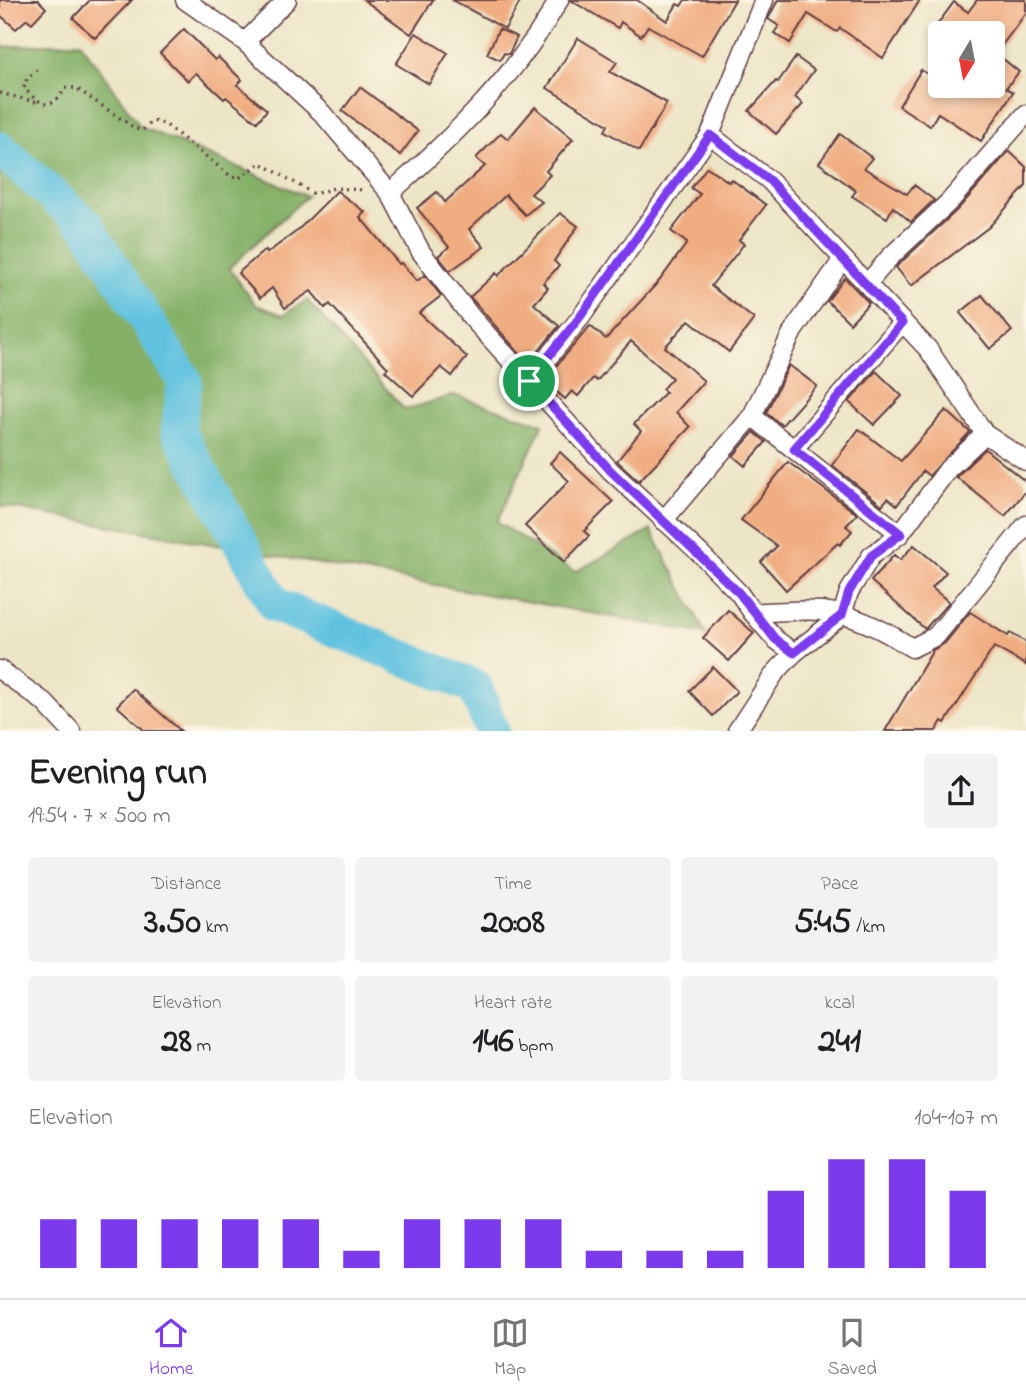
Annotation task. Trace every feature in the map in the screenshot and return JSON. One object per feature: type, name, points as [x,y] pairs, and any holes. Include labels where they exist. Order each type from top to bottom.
[{"type":"street","points":[[185,0],[245,42],[322,113],[390,194],[421,252],[472,318],[611,471],[701,554],[739,593],[775,639],[794,653]]},
{"type":"street","points":[[245,42],[287,0]]},
{"type":"street","points":[[390,194],[449,141],[482,105],[529,47],[559,0]]},
{"type":"street","points":[[529,381],[588,307],[710,135],[764,0]]},
{"type":"street","points":[[867,284],[890,257],[950,201],[1026,114]]},
{"type":"street","points":[[710,135],[769,180],[928,349],[985,434],[1026,461]]},
{"type":"street","points":[[663,521],[752,416],[793,331],[843,260]]},
{"type":"street","points":[[794,449],[902,323]]},
{"type":"street","points":[[752,416],[901,534]]},
{"type":"street","points":[[737,731],[775,673],[794,653],[842,615],[849,592],[871,556],[901,534],[948,469],[985,434]]},
{"type":"street","points":[[752,612],[822,611],[842,615],[888,633],[912,648],[936,636],[1026,525]]},
{"type":"street","points":[[0,670],[44,702],[71,731]]},
{"type":"path","points":[[37,70],[27,78],[24,88],[38,102]]},
{"type":"path","points":[[0,93],[48,104],[59,100],[65,88],[76,88],[136,129],[143,130],[153,121],[165,124],[236,179],[261,163],[314,194],[334,188],[390,194]]},
{"type":"green space","points":[[80,42],[141,127],[307,196],[229,268],[256,305],[283,315],[307,300],[405,410],[454,395],[543,424],[497,522],[575,572],[651,530],[706,634],[0,506],[0,47]]},
{"type":"building","points":[[0,0],[38,0],[46,8],[32,23],[27,19],[16,29],[0,15]]},
{"type":"building","points":[[90,0],[132,0],[95,38],[73,18]]},
{"type":"building","points":[[364,0],[433,0],[411,34]]},
{"type":"building","points":[[452,0],[521,0],[505,29]]},
{"type":"building","points":[[570,0],[637,0],[667,21],[677,4],[681,6],[685,0],[735,0],[702,56],[648,26],[641,36],[621,22],[618,28]]},
{"type":"building","points":[[778,0],[920,0],[883,58],[840,28],[837,32],[808,14],[790,43],[774,33],[779,26],[768,19]]},
{"type":"building","points":[[977,0],[1026,0],[1026,13],[1005,41],[1005,21],[940,21],[954,2],[968,12]]},
{"type":"building","points":[[184,29],[215,60],[218,57],[242,80],[237,85],[267,110],[257,122],[226,97],[224,99],[196,73],[188,81],[160,53]]},
{"type":"building","points":[[499,29],[517,37],[509,54],[504,53],[500,60],[487,54]]},
{"type":"building","points":[[416,33],[448,53],[429,84],[396,64]]},
{"type":"building","points":[[578,38],[617,62],[610,72],[667,103],[639,151],[605,131],[608,125],[547,88]]},
{"type":"building","points":[[796,57],[814,70],[795,97],[803,104],[776,134],[749,111],[776,81],[778,82]]},
{"type":"building","points":[[1005,60],[1019,72],[1006,88],[1013,92],[981,141],[938,113],[930,126],[899,106],[921,70],[928,74],[928,98],[1005,98]]},
{"type":"building","points":[[360,87],[418,131],[400,155],[342,111]]},
{"type":"building","points":[[535,107],[573,139],[546,171],[550,175],[531,194],[542,202],[525,215],[506,195],[469,229],[484,247],[450,271],[438,256],[449,247],[417,208],[437,192],[445,202],[485,166],[476,158],[501,133],[508,139]]},
{"type":"building","points":[[840,134],[872,158],[864,168],[907,194],[914,185],[934,200],[911,222],[893,207],[887,218],[852,196],[856,191],[819,163]]},
{"type":"building","points":[[1009,151],[1026,167],[1026,186],[989,227],[911,286],[896,267],[958,209]]},
{"type":"building","points":[[707,167],[729,182],[731,179],[766,205],[739,240],[744,244],[711,286],[754,319],[729,352],[689,320],[665,347],[704,381],[676,412],[690,427],[639,481],[617,461],[641,431],[634,424],[666,392],[662,389],[672,378],[631,341],[597,381],[593,378],[578,396],[572,391],[565,399],[550,386],[557,377],[551,372],[590,326],[606,339],[660,280],[687,243],[671,231],[700,194],[691,188]]},
{"type":"building","points":[[337,191],[365,212],[360,217],[399,264],[401,263],[417,281],[425,275],[441,296],[419,313],[467,357],[452,376],[441,367],[413,396],[385,371],[388,368],[330,304],[325,308],[311,291],[285,308],[272,288],[260,298],[238,273],[265,250],[267,253],[297,231]]},
{"type":"building","points":[[560,213],[578,226],[554,261],[559,266],[543,283],[548,288],[534,304],[559,326],[533,358],[531,356],[526,361],[470,297],[496,273],[498,276]]},
{"type":"building","points":[[845,278],[869,303],[850,323],[827,301]]},
{"type":"building","points":[[982,295],[1012,331],[990,349],[960,313]]},
{"type":"building","points":[[789,365],[817,386],[782,425],[766,413]]},
{"type":"building","points":[[876,371],[902,396],[874,425],[849,402]]},
{"type":"building","points":[[946,410],[970,432],[929,476],[923,471],[897,505],[888,498],[882,505],[832,465],[859,429],[901,461]]},
{"type":"building","points":[[754,432],[766,442],[745,466],[733,456]]},
{"type":"building","points":[[985,449],[1026,482],[1026,491],[1005,516],[956,477]]},
{"type":"building","points":[[560,452],[613,502],[584,531],[589,536],[564,562],[525,526],[569,481],[550,463]]},
{"type":"building","points":[[788,462],[857,514],[846,526],[852,531],[840,545],[838,543],[786,590],[761,562],[777,546],[741,520]]},
{"type":"building","points":[[914,545],[946,572],[932,588],[949,602],[925,629],[871,581],[894,555],[900,560]]},
{"type":"building","points":[[728,610],[754,633],[729,661],[703,638]]},
{"type":"building","points":[[970,612],[1008,636],[1010,633],[1026,642],[1026,665],[994,647],[945,723],[942,721],[936,731],[885,731],[933,650],[945,643]]},
{"type":"building","points":[[713,667],[737,691],[713,716],[689,691]]},
{"type":"building","points":[[133,689],[181,731],[145,731],[117,706]]},
{"type":"waterway","points":[[0,149],[86,225],[185,381],[178,431],[275,605],[475,687],[492,731]]},
{"type":"route","points":[[710,135],[769,180],[902,323],[794,449],[901,534],[871,556],[849,592],[842,615],[794,653],[761,625],[739,593],[611,471],[529,381],[612,274],[710,135]]}]
